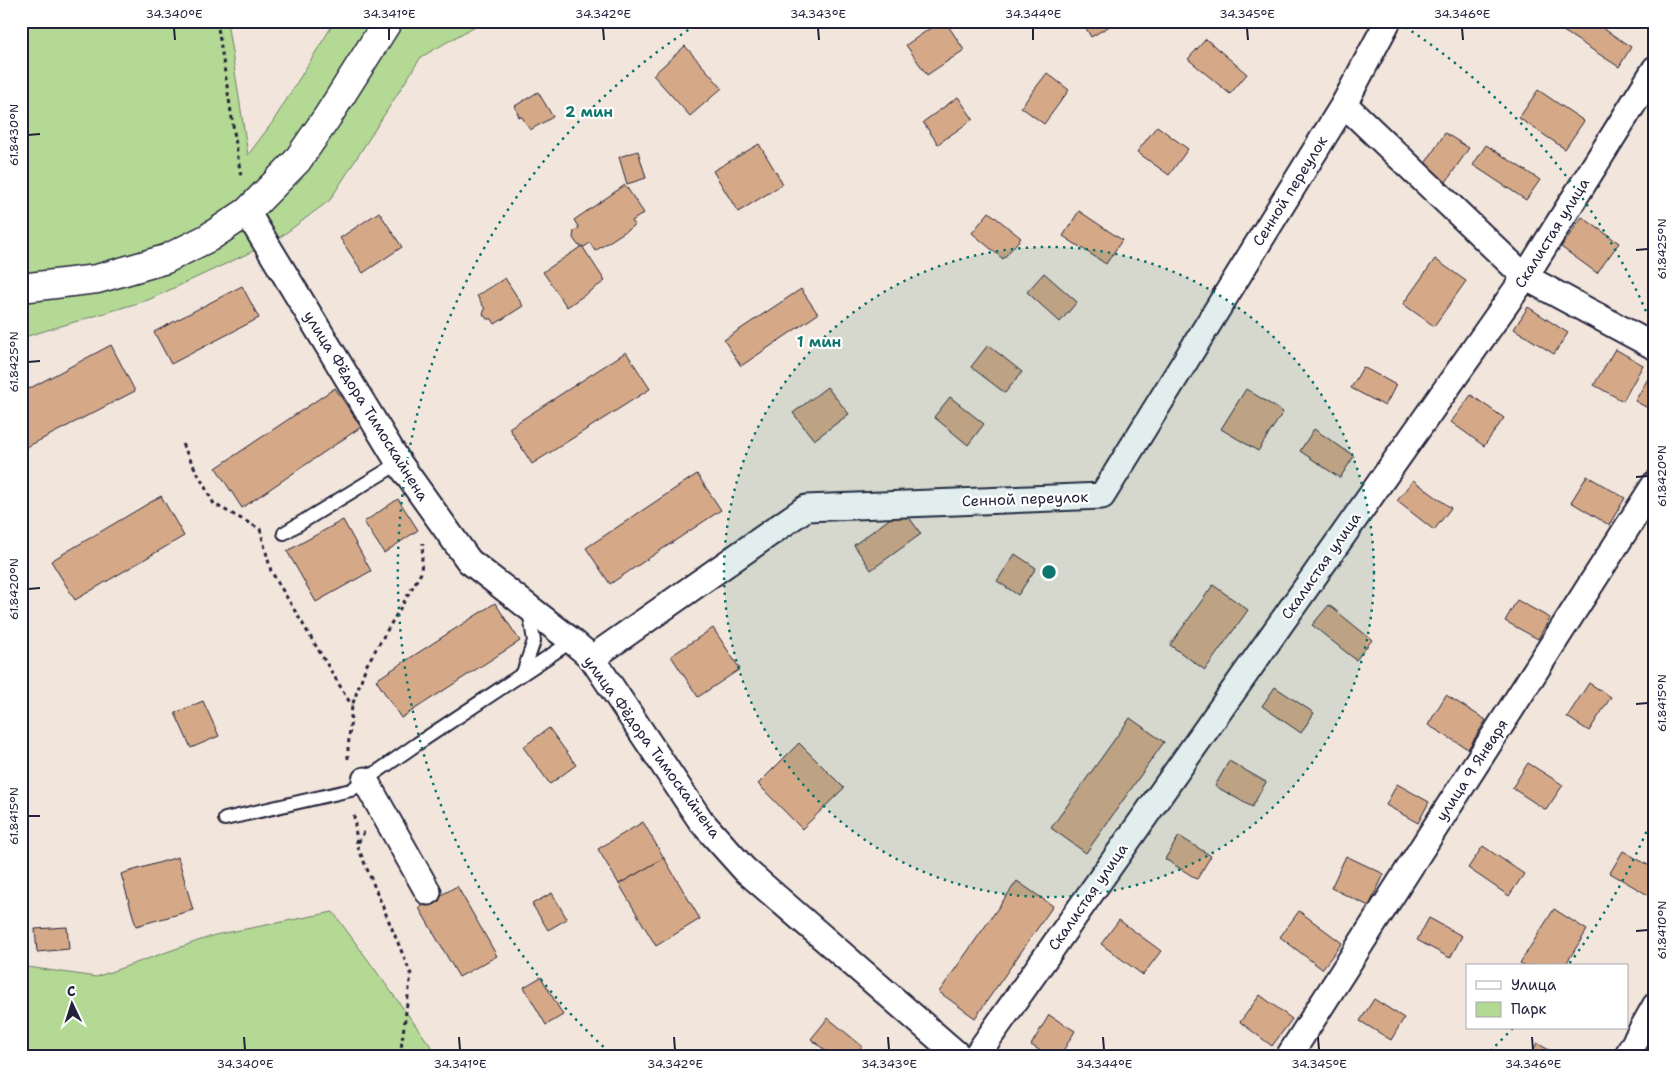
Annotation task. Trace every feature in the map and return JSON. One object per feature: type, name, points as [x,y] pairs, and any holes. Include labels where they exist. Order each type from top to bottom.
[{"type":"main road","points":[[21,288],[97,279],[166,259],[208,238],[247,212],[297,161],[388,21]]},
{"type":"street","name":"Сенной переулок","points":[[592,658],[806,508],[1102,496],[1344,104],[1388,21]]},
{"type":"street","name":"Скалистая улица","points":[[976,1056],[1525,278],[1655,68]]},
{"type":"street","points":[[1344,104],[1525,278],[1655,347]]},
{"type":"street","name":"улица Фёдора Тимоскайнена","points":[[247,212],[399,463],[469,561],[592,658],[701,821],[744,869],[959,1056]]},
{"type":"street","name":"улица 9 Января","points":[[1289,1056],[1655,484]]},
{"type":"street","points":[[358,785],[428,892]]},
{"type":"street","points":[[1628,1056],[1655,1006]]},
{"type":"lane","points":[[284,533],[399,463]]},
{"type":"lane","points":[[523,673],[534,641],[529,607]]},
{"type":"lane","points":[[224,819],[358,785],[572,641]]},
{"type":"path","points":[[217,21],[247,212]]},
{"type":"path","points":[[182,444],[214,504],[260,530],[271,571],[352,706]]},
{"type":"path","points":[[400,1056],[411,974],[357,845],[358,785],[348,749],[352,706],[366,666],[421,573],[427,504]]},
{"type":"path","points":[[357,845],[367,828]]},
{"type":"green space","points":[[21,21],[227,21],[248,155],[272,123],[335,21],[484,21],[421,57],[330,200],[275,241],[148,300],[21,338]]},
{"type":"green space","points":[[333,912],[438,1056],[21,1056],[21,966],[96,977],[215,935]]},
{"type":"building","points":[[941,21],[945,21],[964,50],[927,75],[906,45]]},
{"type":"building","points":[[1082,21],[1118,21],[1091,37]]},
{"type":"building","points":[[1552,21],[1592,21],[1631,47],[1619,67],[1551,23]]},
{"type":"building","points":[[1206,39],[1247,74],[1230,94],[1188,59]]},
{"type":"building","points":[[685,46],[722,88],[690,116],[653,75]]},
{"type":"building","points":[[1047,73],[1069,90],[1044,124],[1021,107]]},
{"type":"building","points":[[1538,90],[1584,121],[1565,149],[1519,118]]},
{"type":"building","points":[[538,92],[553,117],[530,130],[522,117],[519,117],[515,106]]},
{"type":"building","points":[[958,97],[973,119],[938,144],[923,122]]},
{"type":"building","points":[[1157,126],[1188,149],[1169,175],[1137,152]]},
{"type":"building","points":[[1445,133],[1469,148],[1444,185],[1421,170]]},
{"type":"building","points":[[759,144],[783,184],[738,212],[713,171]]},
{"type":"building","points":[[1486,145],[1540,180],[1526,200],[1473,165]]},
{"type":"building","points":[[638,151],[646,178],[627,184],[619,157]]},
{"type":"building","points":[[625,185],[644,213],[632,221],[635,225],[595,251],[590,243],[584,247],[578,245],[573,238],[574,231],[579,228],[574,220]]},
{"type":"building","points":[[1079,211],[1122,240],[1106,264],[1063,236]]},
{"type":"building","points":[[379,212],[402,247],[363,273],[340,238]]},
{"type":"building","points":[[989,212],[1021,238],[1003,259],[972,233]]},
{"type":"building","points":[[1582,217],[1619,243],[1597,273],[1561,247]]},
{"type":"building","points":[[582,246],[605,281],[567,307],[543,272]]},
{"type":"building","points":[[1435,259],[1466,281],[1434,326],[1403,304]]},
{"type":"building","points":[[1044,273],[1077,302],[1060,322],[1027,292]]},
{"type":"building","points":[[505,278],[523,306],[495,324],[492,319],[487,319],[483,314],[485,309],[477,296]]},
{"type":"building","points":[[242,286],[259,318],[171,364],[154,332]]},
{"type":"building","points":[[801,289],[818,314],[741,366],[724,340]]},
{"type":"building","points":[[1528,307],[1568,333],[1554,354],[1514,329]]},
{"type":"building","points":[[111,345],[135,391],[21,450],[21,393]]},
{"type":"building","points":[[988,345],[1022,372],[1005,393],[971,367]]},
{"type":"building","points":[[1615,349],[1643,365],[1623,401],[1594,385]]},
{"type":"building","points":[[626,352],[650,389],[532,464],[509,428]]},
{"type":"building","points":[[1363,367],[1396,385],[1385,406],[1351,388]]},
{"type":"building","points":[[1649,377],[1655,380],[1655,412],[1635,401]]},
{"type":"building","points":[[827,387],[849,414],[814,440],[793,413]]},
{"type":"building","points":[[335,388],[361,427],[242,508],[216,468]]},
{"type":"building","points":[[1246,389],[1283,412],[1258,451],[1221,429]]},
{"type":"building","points":[[1471,395],[1504,418],[1484,446],[1451,422]]},
{"type":"building","points":[[950,397],[984,424],[968,445],[934,417]]},
{"type":"building","points":[[1314,429],[1354,456],[1340,478],[1300,451]]},
{"type":"building","points":[[697,474],[721,510],[610,584],[586,548]]},
{"type":"building","points":[[1587,476],[1625,498],[1609,525],[1571,502]]},
{"type":"building","points":[[1413,480],[1451,508],[1434,530],[1397,501]]},
{"type":"building","points":[[161,496],[184,536],[75,600],[51,561]]},
{"type":"building","points":[[398,499],[418,530],[384,553],[364,522]]},
{"type":"building","points":[[903,509],[921,534],[871,570],[854,545]]},
{"type":"building","points":[[343,520],[371,571],[316,602],[287,551]]},
{"type":"building","points":[[1015,554],[1036,568],[1018,595],[997,581]]},
{"type":"building","points":[[1213,585],[1248,610],[1205,670],[1170,645]]},
{"type":"building","points":[[1517,600],[1550,618],[1538,639],[1505,621]]},
{"type":"building","points":[[495,603],[520,641],[401,718],[376,680]]},
{"type":"building","points":[[1329,605],[1372,640],[1356,660],[1312,625]]},
{"type":"building","points":[[713,628],[740,669],[698,697],[671,656]]},
{"type":"building","points":[[1589,683],[1611,697],[1589,731],[1567,717]]},
{"type":"building","points":[[1275,687],[1314,713],[1301,733],[1262,706]]},
{"type":"building","points":[[1446,695],[1486,720],[1468,749],[1428,725]]},
{"type":"building","points":[[203,701],[219,736],[191,748],[175,713]]},
{"type":"building","points":[[1130,718],[1164,742],[1086,853],[1051,828]]},
{"type":"building","points":[[549,728],[576,765],[550,784],[523,747]]},
{"type":"building","points":[[799,743],[844,788],[802,829],[758,784]]},
{"type":"building","points":[[1229,761],[1266,782],[1252,807],[1215,786]]},
{"type":"building","points":[[1528,763],[1563,785],[1546,810],[1512,788]]},
{"type":"building","points":[[1397,784],[1429,802],[1418,823],[1386,805]]},
{"type":"building","points":[[643,822],[664,858],[619,884],[598,849]]},
{"type":"building","points":[[1179,836],[1211,856],[1197,879],[1165,859]]},
{"type":"building","points":[[1483,846],[1524,874],[1509,896],[1468,868]]},
{"type":"building","points":[[1623,851],[1655,869],[1655,899],[1610,873]]},
{"type":"building","points":[[1346,856],[1384,874],[1369,906],[1331,888]]},
{"type":"building","points":[[178,857],[193,910],[136,926],[121,874]]},
{"type":"building","points":[[664,858],[700,919],[656,946],[619,884]]},
{"type":"building","points":[[1017,881],[1053,906],[975,1018],[939,992]]},
{"type":"building","points":[[457,886],[497,956],[459,977],[419,908]]},
{"type":"building","points":[[552,893],[567,919],[548,930],[532,904]]},
{"type":"building","points":[[1554,909],[1587,930],[1566,964],[1520,963]]},
{"type":"building","points":[[1299,911],[1342,943],[1322,969],[1280,937]]},
{"type":"building","points":[[1429,918],[1462,936],[1450,958],[1417,940]]},
{"type":"building","points":[[1119,920],[1161,951],[1143,975],[1101,944]]},
{"type":"building","points":[[67,927],[69,949],[37,952],[35,929]]},
{"type":"building","points":[[541,977],[563,1015],[546,1025],[524,987]]},
{"type":"building","points":[[1260,995],[1292,1019],[1272,1046],[1240,1022]]},
{"type":"building","points":[[1374,999],[1404,1018],[1391,1040],[1360,1021]]},
{"type":"building","points":[[1049,1015],[1075,1031],[1060,1056],[1049,1056],[1031,1045]]},
{"type":"building","points":[[828,1018],[862,1046],[854,1056],[832,1056],[811,1039]]},
{"type":"building","points":[[1537,1043],[1559,1056],[1530,1056]]}]
